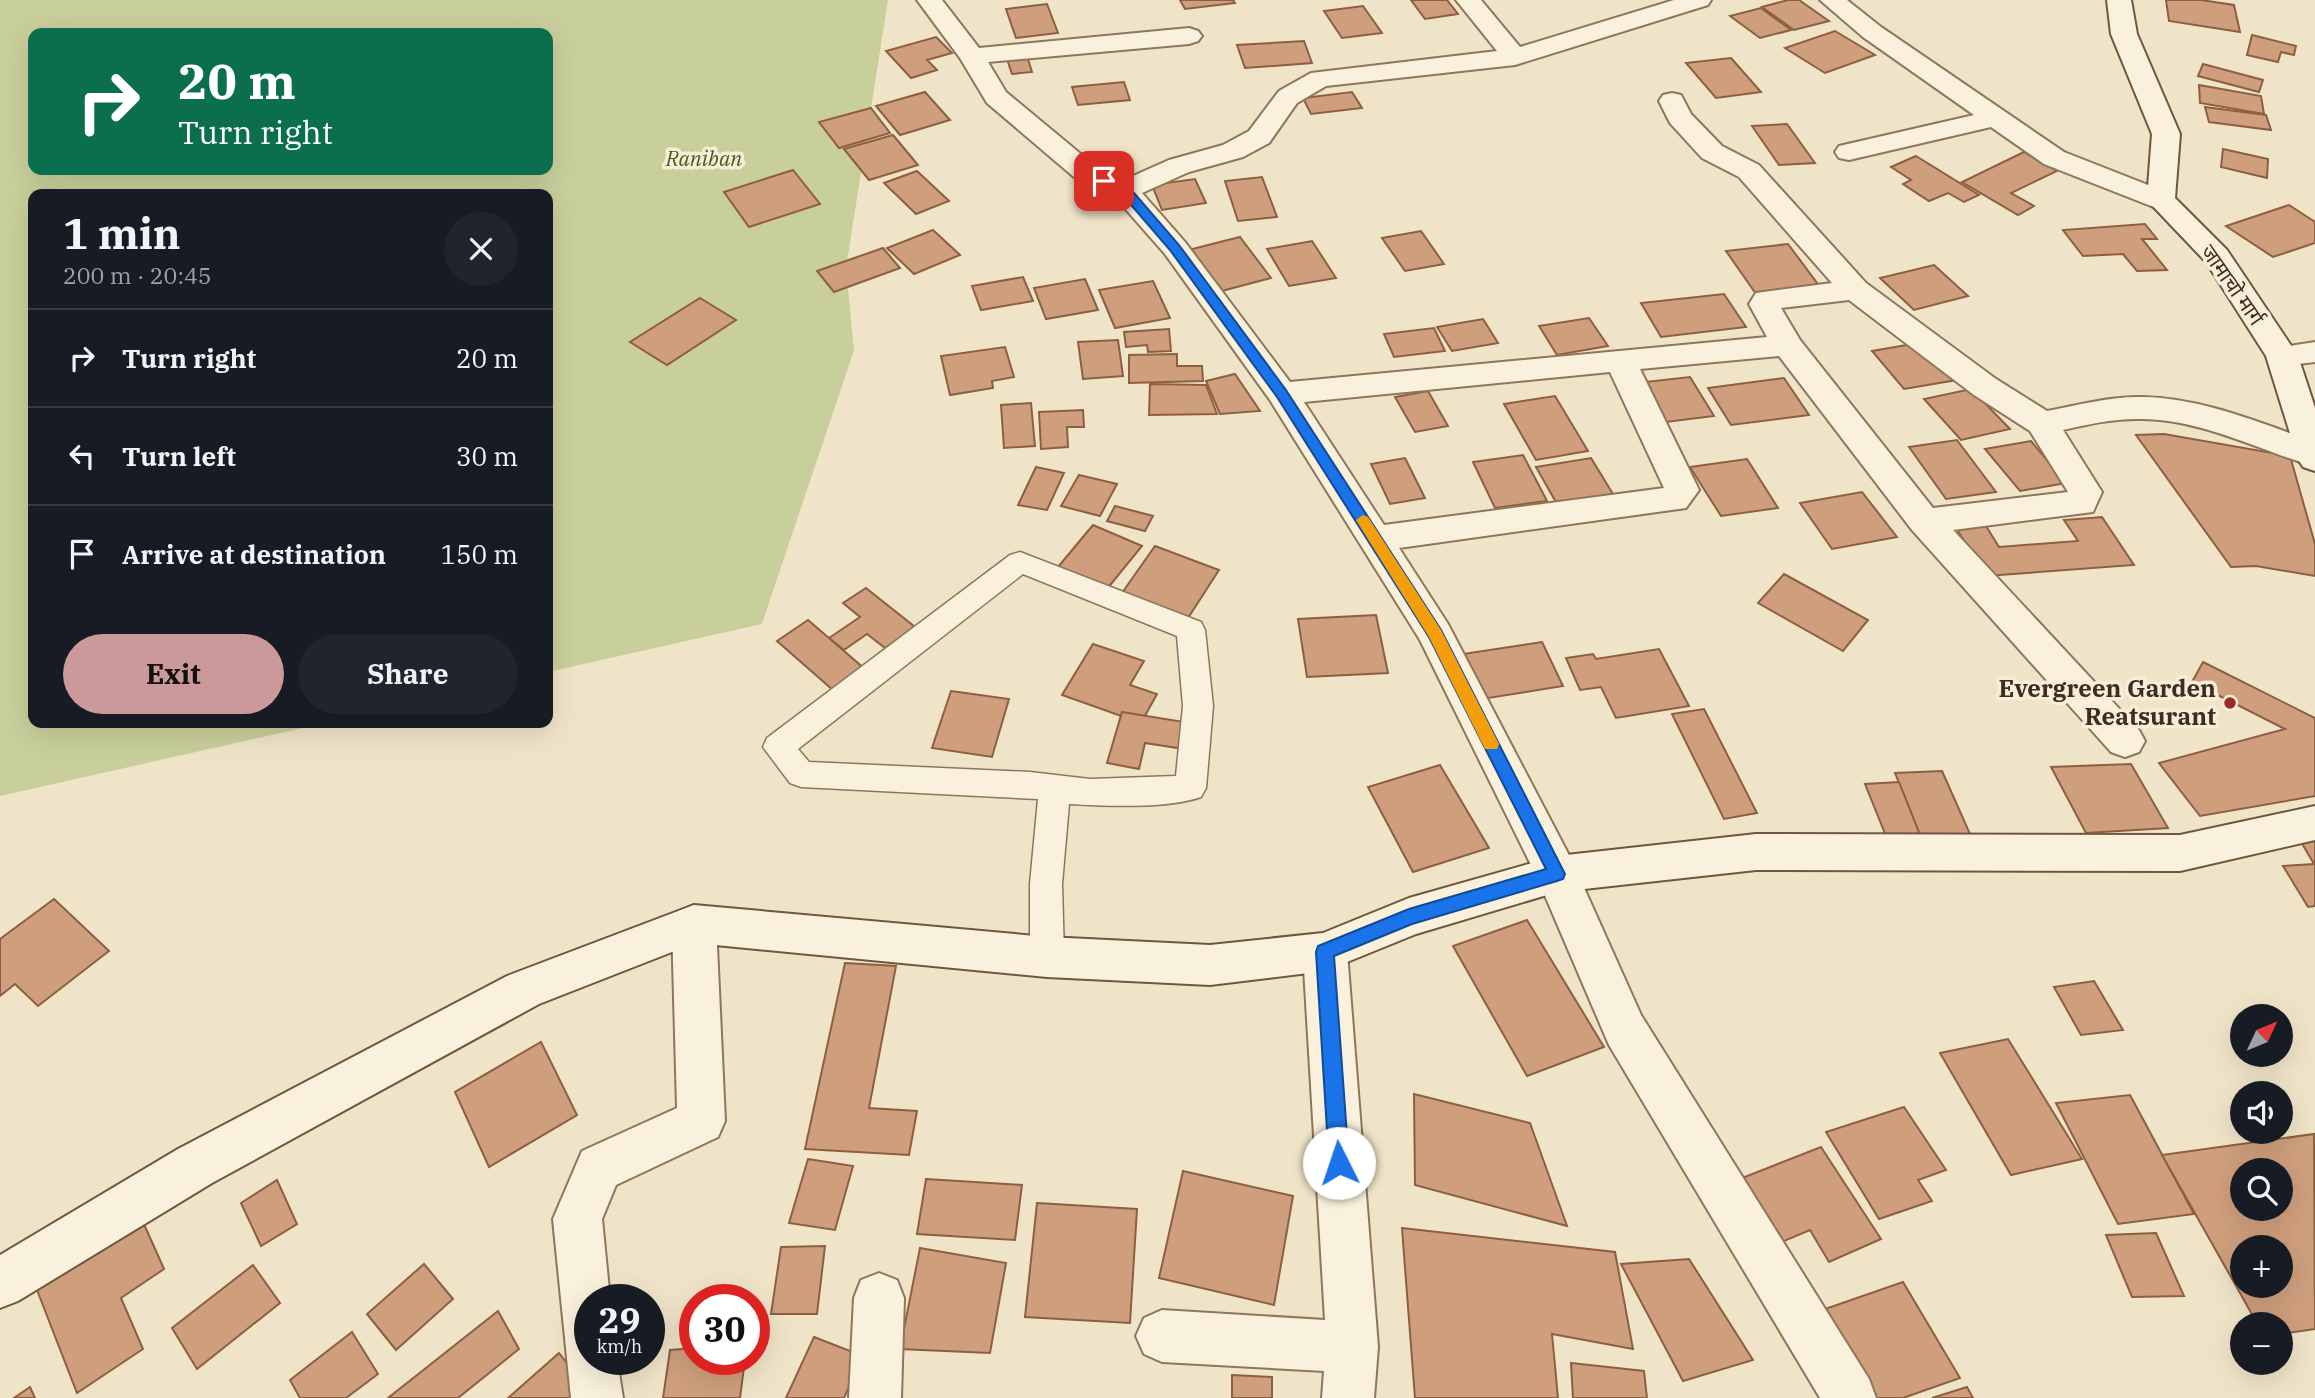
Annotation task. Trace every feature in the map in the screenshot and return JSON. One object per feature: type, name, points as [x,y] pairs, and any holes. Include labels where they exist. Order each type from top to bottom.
[{"type":"street","points":[[929,0],[972,55],[996,97],[1084,171],[1124,190],[1175,248],[1282,393],[1435,634],[1557,874],[1625,1030],[1850,1398]]},
{"type":"street","points":[[1468,0],[1515,57]]},
{"type":"street","points":[[1124,190],[1179,166],[1233,152],[1259,137],[1288,97],[1320,79],[1515,57],[1699,0]]},
{"type":"street","points":[[1832,0],[1872,32],[2054,158],[2161,200],[2166,134],[2124,34],[2119,0]]},
{"type":"street","points":[[972,55],[1189,36]]},
{"type":"street","points":[[1672,101],[1679,117],[1712,152],[1749,171],[1856,290],[1985,387],[2042,423],[2085,492],[2081,503],[1924,521]]},
{"type":"street","points":[[1849,152],[1995,118]]},
{"type":"street","name":"जामाचो मार्ग","points":[[2161,200],[2217,257],[2281,356],[2314,456]]},
{"type":"street","points":[[1856,290],[1767,300],[1764,304],[1787,345],[1924,521],[2125,741]]},
{"type":"street","points":[[1282,393],[1787,345]]},
{"type":"street","points":[[2281,356],[2315,352]]},
{"type":"street","points":[[1375,539],[1674,499],[1682,490],[1620,360]]},
{"type":"street","points":[[2042,423],[2119,409],[2158,408],[2235,426],[2314,456]]},
{"type":"street","points":[[0,1283],[195,1166],[523,990],[694,925],[1047,957],[1210,965],[1325,952],[1409,917],[1557,874],[1756,852],[2180,853],[2315,823]]},
{"type":"street","points":[[583,1284],[577,1219],[599,1168],[701,1121],[694,925]]},
{"type":"street","points":[[1325,952],[1352,1347],[1348,1398]]},
{"type":"street","points":[[875,1398],[879,1298]]},
{"type":"street","points":[[1162,1336],[1352,1347]]},
{"type":"street","points":[[593,1375],[597,1398]]},
{"type":"lane","points":[[1020,562],[1191,630],[1198,706],[1190,788],[1127,792],[1054,790],[1030,785],[802,774],[778,747],[1020,562]]},
{"type":"lane","points":[[1047,957],[1046,884],[1054,790]]},
{"type":"green space","name":"Raniban","points":[[0,0],[888,0],[846,268],[854,350],[762,624],[553,671],[553,189],[28,189],[28,728],[303,728],[0,796]]},
{"type":"building","points":[[1180,0],[1233,0],[1235,3],[1185,9]]},
{"type":"building","points":[[1411,0],[1447,0],[1458,14],[1425,19]]},
{"type":"building","points":[[1799,0],[1829,21],[1794,30],[1762,7]]},
{"type":"building","points":[[2166,0],[2201,0],[2234,5],[2240,32],[2169,21]]},
{"type":"building","points":[[1047,4],[1058,33],[1016,38],[1006,9]]},
{"type":"building","points":[[1363,6],[1382,33],[1342,38],[1324,11]]},
{"type":"building","points":[[1761,8],[1791,30],[1760,38],[1730,16]]},
{"type":"building","points":[[1835,31],[1875,55],[1825,73],[1785,48]]},
{"type":"building","points":[[2252,35],[2296,46],[2294,55],[2281,52],[2278,62],[2247,55]]},
{"type":"building","points":[[936,37],[952,53],[927,60],[937,70],[911,78],[886,51]]},
{"type":"building","points":[[1304,41],[1312,63],[1245,68],[1237,45]]},
{"type":"building","points":[[1027,56],[1032,72],[1012,74],[1007,59]]},
{"type":"building","points":[[1731,58],[1761,92],[1716,98],[1686,63]]},
{"type":"building","points":[[2203,64],[2263,80],[2259,92],[2198,76]]},
{"type":"building","points":[[1124,82],[1130,100],[1078,105],[1072,87]]},
{"type":"building","points":[[2199,85],[2261,96],[2264,114],[2200,103]]},
{"type":"building","points":[[925,92],[950,120],[900,135],[876,106]]},
{"type":"building","points":[[1352,92],[1362,108],[1311,114],[1303,98]]},
{"type":"building","points":[[2205,107],[2266,115],[2271,130],[2209,122]]},
{"type":"building","points":[[871,108],[890,133],[839,148],[819,122]]},
{"type":"building","points":[[1787,124],[1815,163],[1779,165],[1752,126]]},
{"type":"building","points":[[893,135],[918,165],[869,180],[844,149]]},
{"type":"building","points":[[2223,149],[2268,159],[2267,178],[2221,167]]},
{"type":"building","points":[[2024,152],[2057,171],[2011,193],[2034,206],[2018,215],[1962,182]]},
{"type":"building","points":[[1916,156],[1979,195],[1964,202],[1948,193],[1929,201],[1903,184],[1911,180],[1891,167]]},
{"type":"building","points":[[793,170],[820,204],[749,227],[724,192]]},
{"type":"building","points":[[917,171],[949,201],[916,214],[884,183]]},
{"type":"building","points":[[1262,177],[1277,217],[1238,221],[1225,181]]},
{"type":"building","points":[[1195,179],[1206,203],[1162,210],[1152,185]]},
{"type":"building","points":[[2289,205],[2315,222],[2315,243],[2273,257],[2226,226]]},
{"type":"building","points":[[2145,224],[2157,239],[2142,239],[2167,270],[2137,271],[2123,254],[2083,256],[2063,230]]},
{"type":"building","points":[[933,230],[960,255],[914,274],[887,248]]},
{"type":"building","points":[[1421,231],[1444,264],[1405,271],[1382,238]]},
{"type":"building","points":[[1240,237],[1271,278],[1214,293],[1184,251]]},
{"type":"building","points":[[1312,241],[1336,278],[1289,286],[1267,249]]},
{"type":"building","points":[[1788,244],[1820,287],[1756,294],[1726,251]]},
{"type":"building","points":[[883,248],[900,268],[834,292],[817,271]]},
{"type":"building","points":[[1934,265],[1968,296],[1914,310],[1880,278]]},
{"type":"building","points":[[1023,277],[1033,301],[981,310],[972,286]]},
{"type":"building","points":[[1085,279],[1098,310],[1046,319],[1034,288]]},
{"type":"building","points":[[1153,281],[1170,318],[1115,328],[1099,290]]},
{"type":"building","points":[[1724,294],[1746,327],[1661,337],[1641,303]]},
{"type":"building","points":[[700,298],[736,320],[667,365],[630,342]]},
{"type":"building","points":[[1589,318],[1608,346],[1557,355],[1539,326]]},
{"type":"building","points":[[1483,319],[1498,343],[1452,351],[1437,327]]},
{"type":"building","points":[[1434,328],[1445,351],[1394,357],[1384,334]]},
{"type":"building","points":[[1169,329],[1171,351],[1148,352],[1147,345],[1126,347],[1124,332]]},
{"type":"building","points":[[1118,340],[1123,376],[1083,379],[1078,342]]},
{"type":"building","points":[[1924,342],[1957,380],[1904,389],[1872,351]]},
{"type":"building","points":[[1005,347],[1014,377],[992,381],[993,388],[950,395],[941,356]]},
{"type":"building","points":[[1177,354],[1177,366],[1202,366],[1203,381],[1129,383],[1129,355]]},
{"type":"building","points":[[1235,374],[1260,411],[1220,414],[1206,381]]},
{"type":"building","points":[[1690,377],[1714,416],[1658,423],[1636,383]]},
{"type":"building","points":[[1784,378],[1809,415],[1731,425],[1708,388]]},
{"type":"building","points":[[1150,384],[1206,385],[1217,414],[1149,415]]},
{"type":"building","points":[[1971,389],[2010,429],[1961,440],[1924,399]]},
{"type":"building","points":[[1428,391],[1448,426],[1415,432],[1395,397]]},
{"type":"building","points":[[1555,396],[1588,451],[1536,460],[1504,404]]},
{"type":"building","points":[[1031,403],[1035,446],[1004,448],[1001,405]]},
{"type":"building","points":[[1083,410],[1084,427],[1067,427],[1068,447],[1041,449],[1039,412]]},
{"type":"building","points":[[2164,434],[2290,456],[2315,544],[2315,576],[2256,566],[2231,567],[2136,435]]},
{"type":"building","points":[[1957,440],[1996,492],[1946,499],[1909,447]]},
{"type":"building","points":[[2031,441],[2066,483],[2020,491],[1985,449]]},
{"type":"building","points":[[1523,455],[1547,501],[1495,508],[1473,462]]},
{"type":"building","points":[[1405,458],[1425,498],[1390,504],[1371,464]]},
{"type":"building","points":[[1591,458],[1613,494],[1557,504],[1536,467]]},
{"type":"building","points":[[1747,459],[1778,508],[1721,516],[1690,467]]},
{"type":"building","points":[[1036,467],[1064,473],[1047,510],[1018,505]]},
{"type":"building","points":[[1079,475],[1117,484],[1100,516],[1061,506]]},
{"type":"building","points":[[1862,492],[1897,537],[1832,549],[1800,503]]},
{"type":"building","points":[[1115,506],[1153,516],[1145,531],[1107,521]]},
{"type":"building","points":[[2102,517],[2134,565],[1986,576],[1956,528],[1986,526],[1999,547],[2078,541],[2064,520]]},
{"type":"building","points":[[1093,525],[1142,546],[1107,589],[1058,567]]},
{"type":"building","points":[[1155,546],[1219,570],[1188,618],[1122,593]]},
{"type":"building","points":[[1784,574],[1868,620],[1843,651],[1758,603]]},
{"type":"building","points":[[866,588],[915,627],[885,648],[867,634],[844,650],[829,638],[860,617],[843,603]]},
{"type":"building","points":[[1376,615],[1388,673],[1307,677],[1298,619]]},
{"type":"building","points":[[808,620],[866,670],[834,691],[777,641]]},
{"type":"building","points":[[1542,642],[1563,686],[1482,699],[1463,654]]},
{"type":"building","points":[[1093,644],[1144,661],[1130,685],[1157,694],[1141,723],[1062,695]]},
{"type":"building","points":[[1659,649],[1689,706],[1616,718],[1601,687],[1580,690],[1566,658],[1593,654],[1596,659]]},
{"type":"building","points":[[2203,662],[2315,718],[2315,796],[2200,816],[2159,763],[2285,729],[2192,682]]},
{"type":"building","points":[[951,691],[1009,699],[992,757],[932,748]]},
{"type":"building","points":[[1704,709],[1757,813],[1724,819],[1672,714]]},
{"type":"building","points":[[1122,712],[1190,723],[1184,749],[1145,743],[1139,769],[1107,763]]},
{"type":"building","points":[[2131,764],[2168,828],[2086,833],[2051,767]]},
{"type":"building","points":[[1440,765],[1489,848],[1413,872],[1368,787]]},
{"type":"building","points":[[1942,771],[1970,834],[1920,835],[1895,773]]},
{"type":"building","points":[[1899,782],[1920,835],[1886,836],[1865,784]]},
{"type":"building","points":[[2315,841],[2315,906],[2308,907],[2283,866],[2314,864],[2301,842]]},
{"type":"building","points":[[54,899],[109,951],[38,1006],[15,984],[0,996],[0,939]]},
{"type":"building","points":[[1527,920],[1604,1047],[1527,1076],[1453,946]]},
{"type":"building","points":[[845,963],[896,966],[869,1108],[917,1111],[909,1155],[805,1149]]},
{"type":"building","points":[[2094,981],[2123,1030],[2081,1035],[2054,987]]},
{"type":"building","points":[[2008,1039],[2082,1159],[2011,1175],[1940,1053]]},
{"type":"building","points":[[541,1042],[577,1115],[489,1167],[455,1092]]},
{"type":"building","points":[[1414,1094],[1530,1123],[1567,1226],[1415,1185]]},
{"type":"building","points":[[2130,1095],[2194,1214],[2118,1224],[2056,1103]]},
{"type":"building","points":[[1904,1107],[1946,1170],[1918,1180],[1932,1201],[1879,1219],[1826,1132]]},
{"type":"building","points":[[2314,1134],[2315,1329],[2293,1332],[2293,1312],[2251,1312],[2243,1298],[2293,1298],[2293,1235],[2230,1235],[2230,1275],[2162,1155],[2242,1144],[2293,1144],[2293,1137]]},
{"type":"building","points":[[1821,1147],[1881,1239],[1829,1262],[1810,1230],[1772,1246],[1732,1182]]},
{"type":"building","points":[[808,1159],[853,1166],[835,1230],[789,1223]]},
{"type":"building","points":[[1183,1171],[1293,1196],[1274,1305],[1159,1278]]},
{"type":"building","points":[[926,1179],[1022,1185],[1015,1240],[917,1234]]},
{"type":"building","points":[[277,1180],[297,1224],[261,1246],[241,1203]]},
{"type":"building","points":[[1037,1203],[1137,1209],[1130,1323],[1025,1317]]},
{"type":"building","points":[[143,1222],[164,1269],[121,1298],[143,1349],[77,1393],[37,1290]]},
{"type":"building","points":[[1402,1228],[1615,1252],[1633,1349],[1552,1334],[1558,1398],[1415,1398]]},
{"type":"building","points":[[2156,1233],[2184,1296],[2132,1297],[2106,1235]]},
{"type":"building","points":[[825,1246],[817,1314],[771,1314],[781,1247]]},
{"type":"building","points":[[920,1248],[1006,1263],[990,1353],[900,1349]]},
{"type":"building","points":[[1689,1259],[1753,1360],[1683,1381],[1621,1264]]},
{"type":"building","points":[[424,1264],[453,1299],[396,1350],[367,1314]]},
{"type":"building","points":[[253,1265],[280,1303],[197,1369],[172,1328]]},
{"type":"building","points":[[1903,1282],[1960,1378],[1903,1398],[1875,1398],[1825,1309]]},
{"type":"building","points":[[498,1311],[519,1349],[458,1398],[388,1398]]},
{"type":"building","points":[[352,1332],[378,1374],[346,1398],[300,1398],[290,1380]]},
{"type":"building","points":[[814,1337],[863,1356],[844,1398],[786,1398]]},
{"type":"building","points":[[679,1349],[679,1375],[743,1375],[740,1398],[663,1398],[670,1350]]},
{"type":"building","points":[[559,1353],[588,1390],[579,1398],[508,1398]]},
{"type":"building","points":[[1571,1363],[1644,1371],[1647,1398],[1573,1398]]},
{"type":"building","points":[[1232,1375],[1272,1377],[1272,1398],[1232,1398]]},
{"type":"building","points":[[30,1387],[35,1398],[14,1398]]},
{"type":"building","points":[[1967,1387],[1973,1398],[1932,1398]]},
{"type":"slow traffic","points":[[1363,520],[1435,634],[1491,744]]},
{"type":"place","name":"Evergreen Garden Reatsurant","points":[[2230,703]]},
{"type":"route","points":[[1104,181],[1124,190],[1175,248],[1282,393],[1435,634],[1557,874],[1409,917],[1325,952],[1339,1163]]}]
